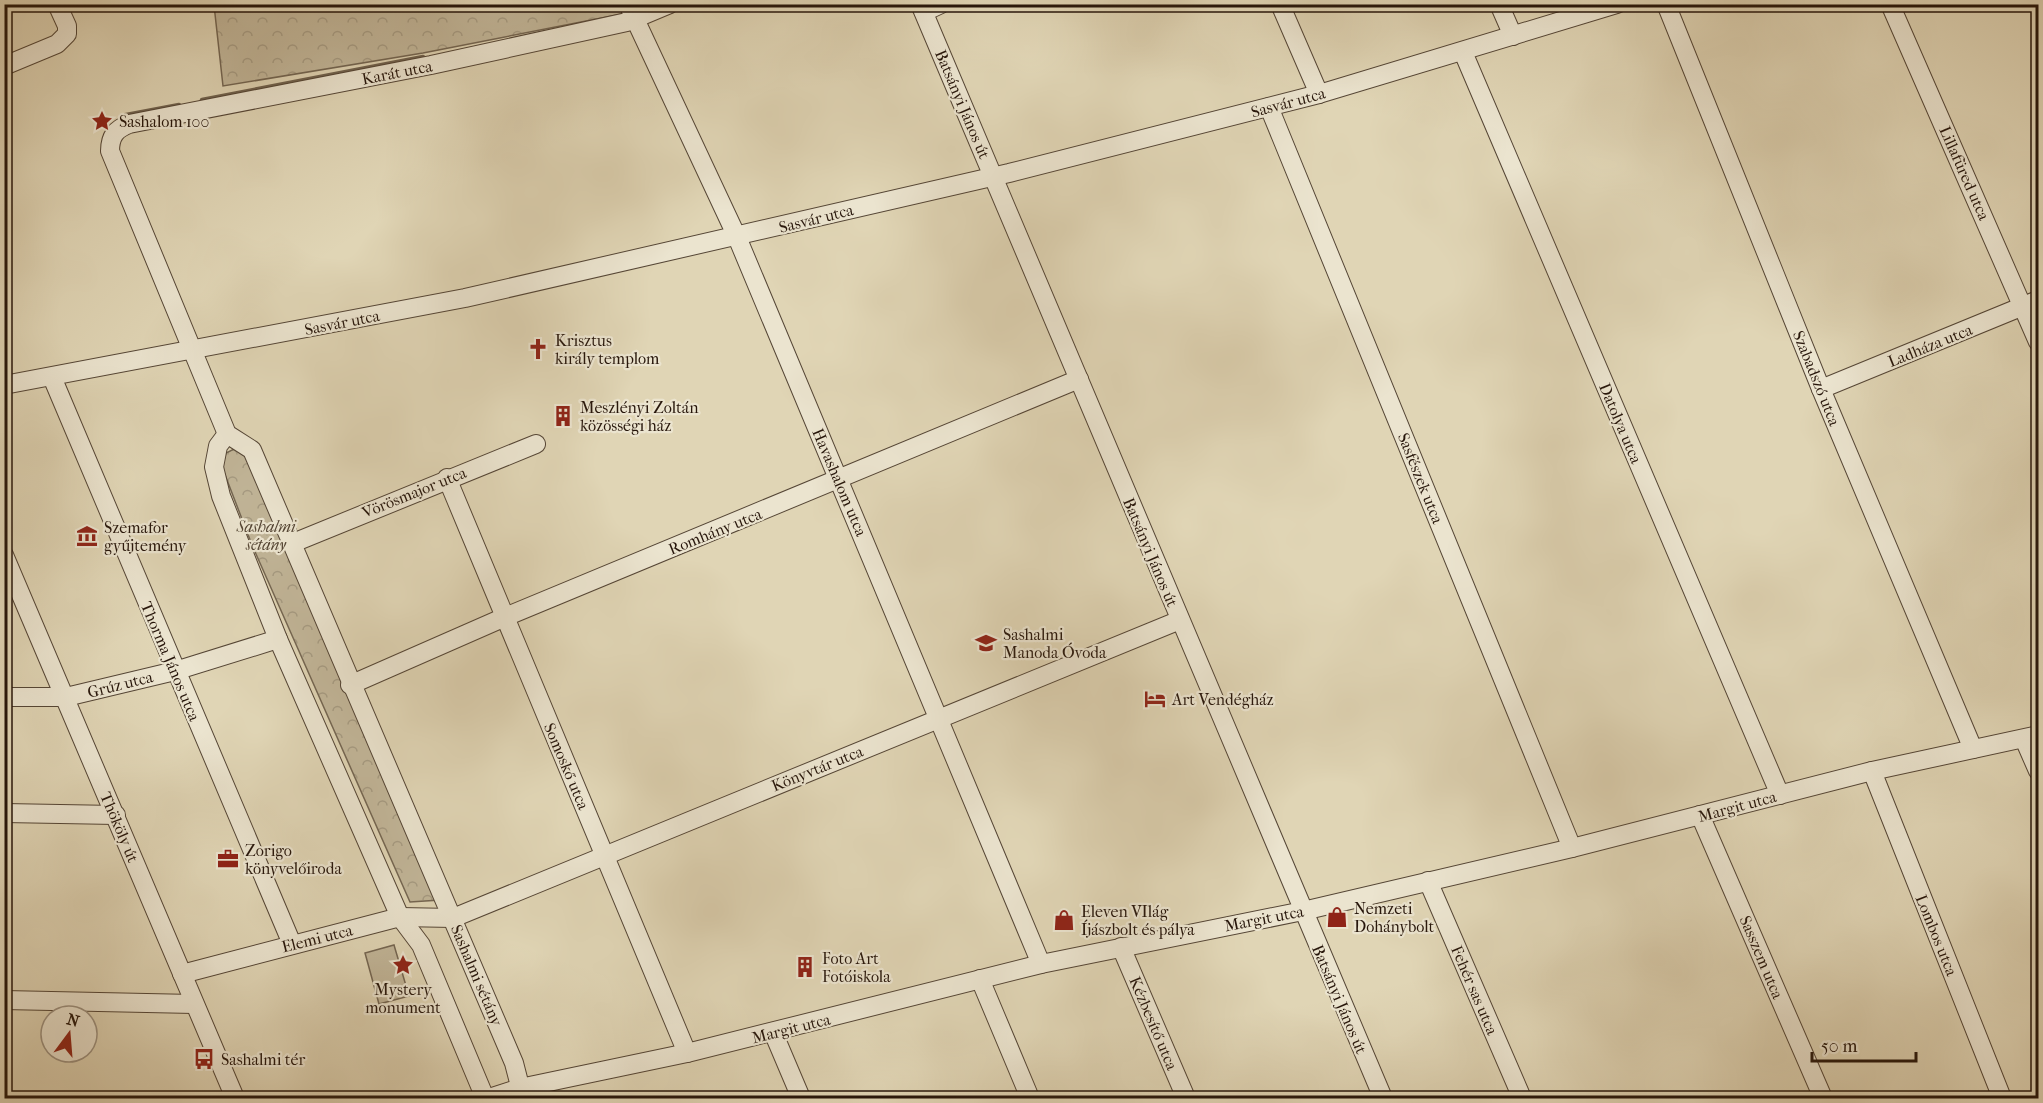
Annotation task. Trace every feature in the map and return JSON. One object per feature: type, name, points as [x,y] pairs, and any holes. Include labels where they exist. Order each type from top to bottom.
[{"type":"street","points":[[4,66],[57,44],[67,34],[67,26],[57,4]]},
{"type":"street","name":"Karát utca","points":[[191,350],[110,151],[112,136],[120,127],[670,4]]},
{"type":"street","points":[[922,8],[941,4]]},
{"type":"street","points":[[1280,4],[1318,94]]},
{"type":"street","points":[[1499,4],[1513,36]]},
{"type":"street","name":"Sasvár utca","points":[[4,385],[465,298],[737,237],[1269,107],[1463,52],[1617,4]]},
{"type":"street","name":"Szabadszó utca","points":[[1666,4],[1821,389],[1973,749]]},
{"type":"street","name":"Lillafüred utca","points":[[1890,4],[2031,304],[2038,342]]},
{"type":"street","name":"Batsányi János út","points":[[922,8],[1383,1098]]},
{"type":"street","name":"Havashalom utca","points":[[632,13],[737,237],[1041,964]]},
{"type":"street","name":"Datolya utca","points":[[1463,52],[1780,795]]},
{"type":"street","name":"Sasfészek utca","points":[[1269,107],[1572,848]]},
{"type":"street","name":"Ladháza utca","points":[[1821,389],[2031,304]]},
{"type":"street","points":[[191,350],[227,434],[218,446],[214,467],[221,496],[278,639],[400,917],[421,945],[487,1098]]},
{"type":"street","name":"Thorma János utca","points":[[52,377],[292,944]]},
{"type":"street","name":"Romhány utca","points":[[350,685],[505,617],[1079,379]]},
{"type":"street","name":"Sashalmi sétány","points":[[227,434],[252,450],[350,685],[514,1063],[521,1093]]},
{"type":"street","name":"Vörösmajor utca","points":[[292,543],[447,478],[536,444]]},
{"type":"street","name":"Somoskő utca","points":[[447,478],[687,1053]]},
{"type":"street","name":"Thököly út","points":[[4,555],[235,1098]]},
{"type":"street","name":"Könyvtár utca","points":[[453,918],[604,854],[1180,620]]},
{"type":"street","name":"Grúz utca","points":[[4,697],[66,697],[175,671],[278,639]]},
{"type":"street","points":[[2031,737],[2038,771]]},
{"type":"street","name":"Margit utca","points":[[487,1098],[521,1093],[687,1053],[1041,964],[1303,911],[1572,848],[1872,771],[2031,737]]},
{"type":"street","name":"Lombos utca","points":[[1872,771],[2002,1098]]},
{"type":"street","points":[[4,813],[116,815]]},
{"type":"street","name":"Sasszem utca","points":[[1700,816],[1823,1098]]},
{"type":"street","name":"Fehér sas utca","points":[[1428,881],[1522,1098]]},
{"type":"street","name":"Elemi utca","points":[[182,974],[400,917],[453,918]]},
{"type":"street","name":"Kézbesítő utca","points":[[1121,947],[1186,1098]]},
{"type":"street","points":[[980,980],[1030,1098]]},
{"type":"street","points":[[4,1000],[194,1004]]},
{"type":"street","points":[[772,1032],[801,1098]]},
{"type":"green space","points":[[623,4],[627,13],[423,53],[223,86],[214,5]]},
{"type":"green space","name":"Sashalmi sétány","points":[[238,447],[249,454],[440,900],[410,902],[252,545],[222,467],[226,453]]},
{"type":"green space","points":[[394,945],[409,996],[379,1004],[365,953]]},
{"type":"waterway","points":[[202,100],[423,57]]},
{"type":"waterway","points":[[121,116],[179,105]]},
{"type":"place","name":"Sashalom 100","points":[[102,121]]},
{"type":"place","name":"Krisztus király templom","points":[[538,349]]},
{"type":"place","name":"Meszlényi Zoltán közösségi ház","points":[[563,416]]},
{"type":"place","name":"Szemafor gyűjtemény","points":[[87,536]]},
{"type":"place","name":"Sashalmi Manoda Óvoda","points":[[986,643]]},
{"type":"place","name":"Art Vendégház","points":[[1155,699]]},
{"type":"place","name":"Zorigo könyvelőiroda","points":[[228,859]]},
{"type":"place","name":"Nemzeti Dohánybolt","points":[[1337,917]]},
{"type":"place","name":"Eleven VIlág Íjászbolt és pálya","points":[[1064,920]]},
{"type":"place","name":"Mystery monument","points":[[403,965]]},
{"type":"place","name":"Foto Art Fotóiskola","points":[[805,967]]},
{"type":"place","name":"Sashalmi tér","points":[[204,1059]]}]
